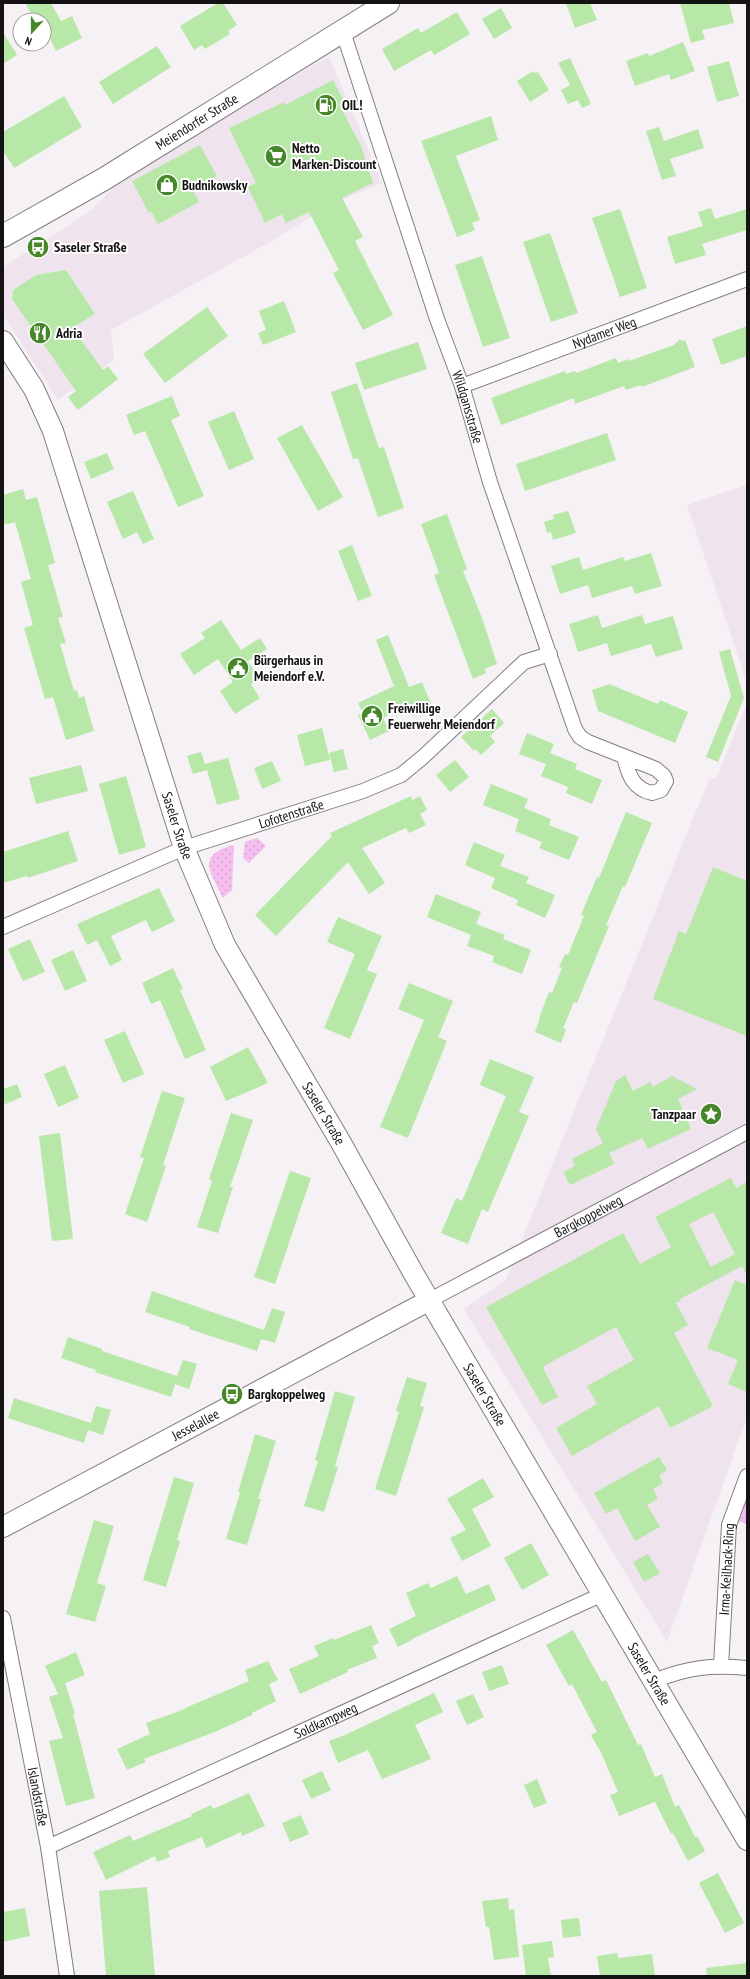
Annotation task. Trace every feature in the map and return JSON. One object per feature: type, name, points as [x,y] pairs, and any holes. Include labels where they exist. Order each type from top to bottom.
[{"type":"main road","name":"Meiendorfer Straße","points":[[3,236],[156,147],[388,3]]},
{"type":"street","name":"Wildgansstraße","points":[[341,32],[346,41],[437,319],[462,386],[490,482],[577,733],[588,742],[624,756]]},
{"type":"street","name":"Nydamer Weg","points":[[462,386],[747,279]]},
{"type":"street","name":"Saseler Straße","points":[[3,341],[34,389],[53,431],[184,848],[225,945],[340,1141],[430,1300],[747,1840]]},
{"type":"street","name":"Lofotenstraße","points":[[3,927],[184,848],[364,791],[401,775],[423,757],[524,662],[550,654]]},
{"type":"street","name":"Bargkoppelweg","points":[[430,1300],[747,1132]]},
{"type":"street","name":"Jesselallee","points":[[3,1527],[430,1300]]},
{"type":"street","name":"Irma-Keilhack-Ring","points":[[721,1666],[729,1525],[747,1476]]},
{"type":"street","name":"Soldkampweg","points":[[48,1847],[603,1594]]},
{"type":"street","name":"Islandstraße","points":[[3,1618],[48,1847],[67,1976]]},
{"type":"street","points":[[654,1681],[683,1670],[721,1666],[747,1668]]},
{"type":"shaded area","points":[[329,56],[382,183],[336,202],[270,242],[111,330],[114,360],[58,400],[3,315],[3,267],[71,224],[93,208],[124,177]]},
{"type":"shaded area","points":[[747,485],[747,683],[687,505]]},
{"type":"shaded area","points":[[747,703],[747,1417],[667,1641],[464,1309],[505,1281],[710,777],[716,779]]},
{"type":"shaded area","points":[[257,838],[266,846],[249,863],[243,858],[245,842]]},
{"type":"shaded area","points":[[234,845],[232,890],[223,898],[209,866],[210,859],[214,854],[222,849]]},
{"type":"shaded area","points":[[747,1490],[747,1524],[735,1520]]},
{"type":"building","points":[[25,3],[51,3],[61,21],[72,16],[82,38],[56,51],[52,43],[52,12],[30,12]]},
{"type":"building","points":[[218,3],[223,3],[237,25],[228,31],[230,34],[205,49],[202,45],[194,50],[180,26]]},
{"type":"building","points":[[566,3],[590,3],[597,20],[575,28]]},
{"type":"building","points":[[680,3],[729,3],[734,23],[702,30],[705,39],[691,43]]},
{"type":"building","points":[[501,8],[512,28],[494,39],[482,19]]},
{"type":"building","points":[[457,12],[470,34],[434,55],[431,50],[394,71],[382,49],[418,28],[421,33]]},
{"type":"building","points":[[3,32],[12,47],[12,52],[15,52],[17,55],[3,64]]},
{"type":"building","points":[[683,42],[695,71],[671,80],[669,74],[635,86],[626,61],[648,53],[649,56]]},
{"type":"building","points":[[157,46],[171,67],[113,104],[99,82]]},
{"type":"building","points":[[570,58],[591,104],[582,108],[578,100],[568,104],[561,90],[570,85],[558,63]]},
{"type":"building","points":[[729,61],[739,96],[717,102],[707,67]]},
{"type":"building","points":[[533,71],[534,73],[538,72],[549,90],[530,102],[517,81]]},
{"type":"building","points":[[333,80],[347,107],[342,110],[361,146],[373,183],[342,198],[363,237],[355,241],[393,315],[363,330],[333,273],[339,270],[309,212],[286,223],[282,214],[265,223],[248,187],[256,183],[229,128],[284,102],[285,105]]},
{"type":"building","points":[[64,96],[82,127],[14,168],[3,151],[3,132]]},
{"type":"building","points":[[491,116],[498,140],[456,156],[480,220],[472,223],[475,230],[457,237],[421,141]]},
{"type":"building","points":[[659,127],[664,141],[698,129],[704,148],[670,159],[676,176],[662,180],[646,131]]},
{"type":"building","name":"Budnikowsky","points":[[200,145],[217,176],[192,189],[199,202],[158,224],[151,211],[149,213],[132,181]]},
{"type":"building","points":[[711,208],[715,219],[747,209],[747,230],[702,244],[706,255],[675,264],[667,237],[703,226],[698,212]]},
{"type":"building","points":[[620,209],[647,288],[620,297],[592,218]]},
{"type":"building","points":[[550,233],[578,313],[551,322],[523,242]]},
{"type":"building","points":[[482,256],[510,338],[483,347],[455,265]]},
{"type":"building","points":[[66,270],[95,314],[72,328],[103,370],[108,366],[118,379],[78,410],[68,397],[76,391],[12,299],[13,290],[36,275]]},
{"type":"building","points":[[284,301],[296,332],[263,345],[258,333],[266,330],[259,311]]},
{"type":"building","points":[[207,307],[228,336],[165,383],[143,354]]},
{"type":"building","points":[[747,326],[747,356],[721,365],[712,339]]},
{"type":"building","points":[[680,339],[682,341],[685,340],[695,367],[642,387],[641,385],[626,390],[624,386],[575,404],[574,398],[501,425],[491,398],[565,371],[566,374],[575,371],[576,373],[616,358],[618,363],[628,359],[629,361],[674,345]]},
{"type":"building","points":[[418,342],[427,369],[364,390],[355,363]]},
{"type":"building","points":[[357,383],[379,448],[384,447],[404,508],[378,517],[358,458],[353,459],[331,392]]},
{"type":"building","points":[[172,396],[180,416],[171,420],[204,496],[178,507],[145,431],[134,435],[126,415]]},
{"type":"building","points":[[234,411],[254,459],[229,470],[208,422]]},
{"type":"building","points":[[302,425],[343,497],[318,511],[277,438]]},
{"type":"building","points":[[607,433],[616,460],[525,491],[516,464]]},
{"type":"building","points":[[107,453],[114,469],[91,479],[84,462]]},
{"type":"building","points":[[23,489],[26,500],[37,497],[55,563],[48,565],[63,617],[58,618],[66,643],[60,644],[74,691],[77,690],[79,698],[84,696],[94,731],[66,740],[53,697],[45,699],[24,628],[33,625],[21,582],[31,579],[15,522],[3,525],[3,495]]},
{"type":"building","points":[[133,491],[154,539],[143,544],[137,532],[123,539],[107,502]]},
{"type":"building","points":[[568,511],[576,533],[553,540],[551,532],[547,533],[544,522],[554,519],[553,515]]},
{"type":"building","points":[[447,514],[467,569],[463,571],[482,618],[497,664],[484,669],[486,673],[473,679],[434,575],[439,573],[421,524]]},
{"type":"building","points":[[352,545],[372,596],[358,601],[338,551]]},
{"type":"building","points":[[651,553],[662,586],[635,594],[632,586],[592,598],[588,585],[560,594],[551,566],[579,557],[583,570],[623,557],[625,561]]},
{"type":"building","points":[[598,615],[602,628],[642,615],[645,624],[673,616],[683,649],[656,657],[651,644],[611,656],[607,643],[578,652],[569,624]]},
{"type":"building","name":"Bürgerhaus in Meiendorf e.V.","points":[[221,620],[241,650],[260,638],[267,649],[248,661],[260,679],[251,684],[260,698],[235,714],[220,691],[233,682],[218,659],[194,675],[180,654],[205,638],[201,633]]},
{"type":"building","points":[[388,635],[409,687],[422,682],[433,708],[413,716],[408,706],[383,718],[389,731],[370,740],[358,715],[363,713],[358,703],[394,686],[376,640]]},
{"type":"building","points":[[730,649],[744,698],[718,762],[706,757],[731,696],[719,652]]},
{"type":"building","points":[[609,684],[658,704],[660,700],[688,712],[675,743],[598,711],[592,690]]},
{"type":"building","points":[[492,709],[504,723],[490,736],[495,742],[481,755],[476,749],[474,751],[461,737]]},
{"type":"building","points":[[322,728],[330,760],[305,766],[297,735]]},
{"type":"building","points":[[527,733],[554,744],[550,753],[577,764],[575,769],[602,780],[592,804],[566,793],[568,787],[541,776],[546,764],[519,754]]},
{"type":"building","points":[[343,749],[348,769],[334,772],[329,753]]},
{"type":"building","points":[[201,752],[205,764],[228,758],[240,799],[217,805],[207,770],[193,774],[187,756]]},
{"type":"building","points":[[455,760],[469,777],[450,792],[436,775]]},
{"type":"building","points":[[272,761],[281,781],[262,789],[254,768]]},
{"type":"building","points":[[81,765],[88,791],[36,804],[29,778]]},
{"type":"building","points":[[126,776],[146,847],[119,855],[99,784]]},
{"type":"building","points":[[491,784],[528,799],[524,808],[551,819],[549,825],[579,837],[569,860],[539,848],[542,842],[515,831],[519,819],[483,805]]},
{"type":"building","points":[[411,796],[412,800],[420,796],[427,810],[420,814],[426,825],[409,833],[406,828],[362,848],[385,883],[369,894],[348,862],[276,936],[255,915],[332,836],[330,833]]},
{"type":"building","points":[[626,812],[652,823],[625,887],[623,886],[606,925],[609,926],[577,1003],[574,1002],[563,1028],[566,1029],[561,1043],[535,1032],[549,992],[552,993],[562,968],[559,967],[565,954],[568,955],[584,916],[581,915],[597,877],[599,878]]},
{"type":"building","points":[[68,831],[78,861],[28,878],[27,876],[3,883],[3,852]]},
{"type":"building","points":[[474,842],[505,855],[500,866],[529,877],[526,883],[555,895],[545,918],[516,905],[518,900],[491,888],[495,878],[465,865]]},
{"type":"building","points":[[713,867],[747,881],[747,1036],[653,999],[679,931],[686,934]]},
{"type":"building","points":[[159,888],[175,921],[152,932],[146,920],[111,936],[122,960],[110,966],[97,940],[87,945],[77,924]]},
{"type":"building","points":[[436,894],[481,912],[476,924],[505,935],[503,939],[531,950],[522,974],[492,962],[494,956],[467,946],[471,935],[427,917]]},
{"type":"building","points":[[338,917],[382,936],[367,970],[377,974],[350,1039],[324,1028],[355,954],[327,942]]},
{"type":"building","points":[[30,939],[45,972],[23,981],[8,949]]},
{"type":"building","points":[[73,950],[87,981],[65,991],[51,960]]},
{"type":"building","points":[[173,968],[183,989],[180,990],[206,1050],[185,1059],[160,1000],[151,1004],[142,983]]},
{"type":"building","points":[[409,983],[453,1001],[438,1037],[447,1041],[408,1138],[380,1127],[424,1020],[398,1009]]},
{"type":"building","points":[[125,1031],[144,1074],[123,1083],[104,1040]]},
{"type":"building","points":[[248,1047],[268,1083],[226,1101],[210,1067]]},
{"type":"building","points":[[490,1059],[534,1077],[519,1112],[529,1116],[488,1212],[482,1209],[468,1244],[441,1233],[456,1198],[462,1201],[506,1096],[480,1085]]},
{"type":"building","points":[[65,1065],[79,1098],[58,1107],[44,1074]]},
{"type":"building","points":[[625,1075],[633,1091],[650,1082],[653,1087],[672,1076],[697,1089],[678,1099],[691,1129],[648,1149],[642,1138],[609,1153],[614,1164],[570,1185],[563,1172],[575,1166],[572,1159],[603,1143],[596,1129],[616,1081]]},
{"type":"building","points":[[17,1084],[22,1097],[3,1105],[3,1089]]},
{"type":"building","points":[[162,1091],[185,1098],[163,1165],[166,1166],[147,1222],[125,1214],[144,1158],[140,1157]]},
{"type":"building","points":[[231,1113],[253,1120],[230,1187],[233,1187],[218,1233],[197,1227],[212,1181],[209,1179]]},
{"type":"building","points":[[60,1133],[73,1239],[52,1241],[39,1136]]},
{"type":"building","points":[[290,1171],[311,1178],[275,1284],[254,1277]]},
{"type":"building","points":[[731,1178],[736,1188],[747,1182],[747,1276],[742,1266],[680,1299],[681,1301],[676,1303],[688,1325],[674,1333],[713,1406],[670,1428],[659,1406],[572,1456],[556,1428],[597,1404],[587,1386],[634,1360],[616,1327],[544,1366],[543,1368],[558,1397],[542,1405],[486,1307],[623,1233],[640,1264],[671,1247],[655,1217]],"holes":[[[713,1212],[735,1254],[711,1267],[689,1224]]]},
{"type":"building","points":[[735,1280],[747,1285],[747,1392],[728,1384],[738,1360],[707,1348]]},
{"type":"building","points":[[152,1291],[264,1330],[272,1308],[285,1312],[275,1343],[261,1339],[257,1351],[189,1329],[190,1327],[145,1312]]},
{"type":"building","points":[[68,1337],[102,1349],[102,1351],[177,1376],[183,1360],[197,1364],[189,1389],[175,1384],[171,1397],[95,1372],[96,1370],[61,1358]]},
{"type":"building","points":[[407,1377],[427,1383],[420,1406],[424,1407],[396,1496],[375,1489],[399,1412],[396,1411]]},
{"type":"building","points":[[335,1391],[355,1397],[335,1466],[338,1467],[324,1512],[304,1506],[318,1461],[315,1460]]},
{"type":"building","points":[[14,1398],[91,1423],[96,1406],[111,1410],[103,1435],[88,1430],[84,1443],[8,1418]]},
{"type":"building","points":[[255,1434],[276,1441],[258,1499],[261,1499],[247,1545],[226,1539],[240,1493],[238,1492]]},
{"type":"building","points":[[659,1457],[667,1470],[659,1475],[663,1483],[653,1489],[658,1499],[647,1505],[660,1527],[635,1541],[617,1508],[606,1514],[594,1493]]},
{"type":"building","points":[[174,1477],[194,1483],[177,1540],[180,1541],[166,1587],[143,1580]]},
{"type":"building","points":[[483,1478],[494,1497],[472,1509],[491,1546],[462,1561],[450,1538],[466,1530],[447,1499]]},
{"type":"building","points":[[94,1520],[114,1526],[97,1583],[106,1586],[95,1622],[66,1614]]},
{"type":"building","points":[[531,1543],[549,1575],[522,1590],[504,1558]]},
{"type":"building","points":[[648,1554],[660,1573],[644,1582],[633,1562]]},
{"type":"building","points":[[457,1576],[466,1594],[489,1584],[496,1600],[398,1647],[389,1629],[416,1616],[406,1593],[428,1583],[431,1588]]},
{"type":"building","points":[[371,1625],[379,1643],[372,1646],[377,1658],[347,1670],[348,1672],[300,1694],[289,1669],[319,1656],[314,1646],[333,1638],[334,1640]]},
{"type":"building","points":[[573,1630],[602,1682],[606,1680],[638,1745],[641,1744],[655,1777],[662,1774],[675,1807],[679,1805],[695,1837],[697,1836],[705,1851],[688,1861],[673,1833],[671,1834],[655,1802],[619,1816],[610,1795],[618,1792],[599,1748],[591,1735],[597,1732],[572,1684],[569,1686],[546,1645]]},
{"type":"building","points":[[76,1652],[85,1675],[65,1683],[75,1714],[73,1714],[95,1798],[66,1806],[49,1741],[63,1738],[49,1697],[58,1694],[45,1666]]},
{"type":"building","points":[[268,1661],[278,1680],[269,1684],[276,1701],[252,1713],[252,1715],[217,1731],[144,1759],[146,1762],[127,1770],[117,1749],[150,1734],[146,1723],[185,1709],[249,1681],[245,1670]]},
{"type":"building","points":[[502,1665],[509,1684],[489,1691],[482,1672]]},
{"type":"building","points":[[434,1693],[443,1712],[415,1725],[431,1759],[382,1779],[368,1750],[338,1763],[329,1741]]},
{"type":"building","points":[[473,1694],[484,1717],[467,1725],[456,1701]]},
{"type":"building","points":[[322,1771],[331,1790],[311,1799],[302,1780]]},
{"type":"building","points":[[537,1779],[547,1803],[534,1808],[524,1785]]},
{"type":"building","points":[[249,1793],[265,1826],[242,1836],[241,1832],[206,1848],[202,1837],[168,1851],[170,1857],[157,1862],[155,1856],[106,1880],[93,1852],[130,1835],[133,1841],[192,1816],[191,1814],[211,1805],[213,1809]]},
{"type":"building","points":[[301,1815],[309,1834],[290,1842],[282,1823]]},
{"type":"building","points":[[718,1873],[744,1923],[725,1933],[699,1883]]},
{"type":"building","points":[[147,1887],[155,1976],[106,1976],[99,1891]]},
{"type":"building","points":[[508,1898],[509,1910],[514,1909],[519,1957],[494,1960],[489,1927],[486,1927],[482,1901]]},
{"type":"building","points":[[25,1908],[30,1936],[3,1942],[3,1912]]},
{"type":"building","points":[[579,1918],[581,1936],[563,1938],[561,1920]]},
{"type":"building","points":[[552,1941],[554,1957],[548,1958],[551,1976],[526,1976],[522,1945]]},
{"type":"building","points":[[617,1953],[618,1958],[652,1954],[655,1976],[600,1976],[597,1956]]},
{"type":"building","points":[[747,1963],[747,1976],[707,1976],[706,1968]]},
{"type":"place","name":"OIL!","points":[[326,105]]},
{"type":"place","name":"Netto Marken-Discount","points":[[276,156]]},
{"type":"place","name":"Budnikowsky","points":[[167,185]]},
{"type":"place","name":"Saseler Straße","points":[[38,247]]},
{"type":"place","name":"Adria","points":[[40,333]]},
{"type":"place","name":"Bürgerhaus in Meiendorf e.V.","points":[[238,668]]},
{"type":"place","name":"Freiwillige Feuerwehr Meiendorf","points":[[372,716]]},
{"type":"place","name":"Tanzpaar","points":[[711,1114]]},
{"type":"place","name":"Bargkoppelweg","points":[[232,1394]]}]
